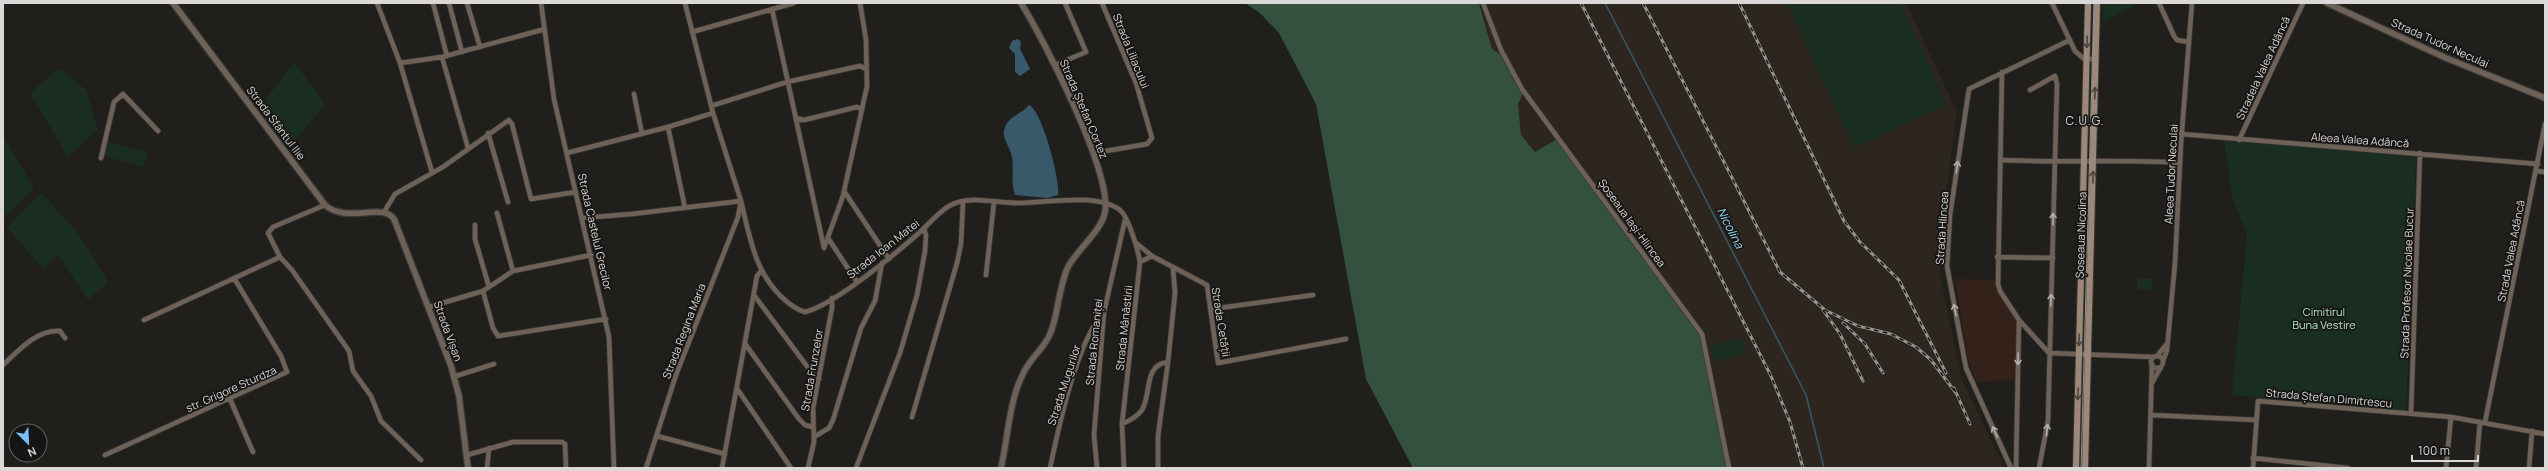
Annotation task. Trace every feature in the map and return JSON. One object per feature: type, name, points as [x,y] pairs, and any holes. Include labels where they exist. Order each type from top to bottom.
[{"type":"main road","name":"Șoseaua Nicolina","points":[[2076,468],[2088,3]]},
{"type":"main road","name":"Șoseaua Nicolina","points":[[2085,468],[2097,3]]},
{"type":"street","name":"Strada Sfântul Ilie","points":[[173,3],[325,205],[336,213],[346,214],[384,212]]},
{"type":"street","points":[[376,3],[400,63],[432,172]]},
{"type":"street","points":[[433,3],[447,56]]},
{"type":"street","points":[[449,3],[462,52]]},
{"type":"street","points":[[467,3],[480,47]]},
{"type":"street","name":"Strada Castelul Grecilor","points":[[541,3],[546,29],[554,98],[606,319],[612,381],[614,468]]},
{"type":"street","points":[[582,218],[741,201],[711,106],[685,3]]},
{"type":"street","points":[[692,32],[794,3]]},
{"type":"street","points":[[772,9],[824,248],[844,191],[867,86],[866,40],[860,3]]},
{"type":"street","name":"Strada Ștefan Cortez","points":[[1001,468],[1015,399],[1023,373],[1048,340],[1064,277],[1069,266],[1103,218],[1105,204],[1094,153],[1055,65],[1021,3]]},
{"type":"street","points":[[1055,65],[1086,52],[1065,3]]},
{"type":"street","name":"Strada Liliacului","points":[[1094,153],[1147,144],[1152,138],[1136,83],[1102,3]]},
{"type":"street","name":"Șoseaua Iași-Hlincea","points":[[1483,3],[1501,50],[1522,89],[1702,334],[1729,468]]},
{"type":"street","points":[[2052,3],[2075,51],[2087,59],[2096,59]]},
{"type":"street","points":[[2159,3],[2174,36],[2177,40],[2188,42]]},
{"type":"street","name":"Aleea Tudor Neculai","points":[[2152,384],[2163,361],[2175,264],[2181,134],[2192,3]]},
{"type":"street","name":"Stradela Valea Adâncă","points":[[2239,140],[2303,3]]},
{"type":"street","name":"Strada Tudor Neculai","points":[[2327,3],[2446,58],[2545,98]]},
{"type":"street","points":[[400,63],[447,56],[546,29]]},
{"type":"street","name":"Strada Hlincea","points":[[2011,468],[1966,368],[1947,266],[1951,207],[1967,95],[1973,86],[2070,40]]},
{"type":"street","points":[[442,57],[468,148]]},
{"type":"street","points":[[711,106],[787,82],[860,66],[866,69]]},
{"type":"street","points":[[2002,72],[1997,257],[2000,291],[2019,320],[2049,353],[2088,356],[2142,356],[2163,361]]},
{"type":"street","points":[[2030,90],[2055,76],[2058,84],[2054,162],[2053,258],[2048,422],[2039,468]]},
{"type":"street","points":[[101,158],[114,102],[123,94],[158,131]]},
{"type":"street","points":[[634,94],[642,134]]},
{"type":"street","points":[[796,118],[804,120],[857,107],[862,110]]},
{"type":"street","points":[[567,153],[668,127],[713,112]]},
{"type":"street","points":[[384,212],[395,194],[432,172],[505,121],[511,121],[531,199],[576,192]]},
{"type":"street","name":"Strada Valea Adâncă","points":[[2476,468],[2482,422],[2494,383],[2537,171],[2545,124]]},
{"type":"street","points":[[668,127],[685,208]]},
{"type":"street","points":[[488,133],[508,202]]},
{"type":"street","name":"Aleea Valea Adâncă","points":[[2181,134],[2538,164]]},
{"type":"street","name":"Strada Profesor Nicolae Bucur","points":[[2411,414],[2420,153]]},
{"type":"street","points":[[2000,160],[2054,162],[2094,160],[2180,163]]},
{"type":"street","points":[[2537,171],[2545,172]]},
{"type":"street","points":[[844,191],[889,258]]},
{"type":"street","name":"Strada Ioan Matei","points":[[741,201],[761,271],[779,296],[799,310],[808,311],[857,282],[924,229],[947,207],[963,202],[1015,203],[1064,200],[1105,204]]},
{"type":"street","name":"Strada Regina Maria","points":[[646,468],[676,375],[738,217],[741,201]]},
{"type":"street","points":[[912,417],[957,263],[961,244],[963,202]]},
{"type":"street","points":[[986,276],[994,202]]},
{"type":"street","name":"Strada Mânăstirii","points":[[1105,204],[1120,211],[1135,242],[1140,262],[1122,424],[1124,468]]},
{"type":"street","points":[[325,205],[270,229],[268,233],[280,257],[292,270],[349,351],[353,371],[371,396],[381,420],[421,460]]},
{"type":"street","name":"Strada Vișan","points":[[384,212],[392,216],[399,229],[429,307],[453,377],[468,468]]},
{"type":"street","points":[[497,213],[513,271]]},
{"type":"street","name":"Strada Romaniței","points":[[1097,468],[1094,435],[1104,312],[1125,220]]},
{"type":"street","points":[[474,225],[475,239],[489,287]]},
{"type":"street","points":[[856,468],[900,353],[917,295],[925,250],[926,235],[924,229]]},
{"type":"street","points":[[828,238],[857,282]]},
{"type":"street","name":"Strada Cetății","points":[[1135,242],[1152,256],[1173,269],[1207,285],[1212,310],[1218,363],[1346,339]]},
{"type":"street","points":[[429,307],[483,290],[513,271],[591,255]]},
{"type":"street","points":[[1140,262],[1152,256]]},
{"type":"street","points":[[144,320],[280,257]]},
{"type":"street","points":[[1997,257],[2053,258]]},
{"type":"street","points":[[814,437],[829,428],[833,420],[861,328],[875,301],[882,263]]},
{"type":"street","points":[[1158,468],[1158,436],[1175,293],[1173,269]]},
{"type":"street","points":[[722,468],[738,390],[757,276],[761,271]]},
{"type":"street","name":"str. Grigore Sturdza","points":[[105,455],[287,372],[281,356],[234,278]]},
{"type":"street","points":[[483,290],[493,328],[498,336],[606,319]]},
{"type":"street","points":[[754,295],[815,377],[819,379]]},
{"type":"street","points":[[1212,310],[1313,295]]},
{"type":"street","name":"Strada Frunzelor","points":[[808,468],[814,437],[812,428],[832,308],[832,298]]},
{"type":"street","name":"Strada Mugurilor","points":[[1050,468],[1064,407],[1079,362],[1096,320],[1104,312]]},
{"type":"street","points":[[2016,468],[2019,320]]},
{"type":"street","points":[[3,365],[28,342],[53,330],[60,331],[65,338]]},
{"type":"street","points":[[746,345],[799,420],[812,428]]},
{"type":"street","points":[[2153,359],[2166,345]]},
{"type":"street","points":[[2153,359],[2156,367],[2160,366]]},
{"type":"street","name":"Aleea Tudor Neculai","points":[[2149,468],[2153,359]]},
{"type":"street","points":[[1122,424],[1135,417],[1142,410],[1153,370],[1159,363],[1168,362]]},
{"type":"street","points":[[453,377],[494,364]]},
{"type":"street","points":[[738,390],[791,468]]},
{"type":"street","points":[[230,399],[253,452]]},
{"type":"street","name":"Strada Ștefan Dimitrescu","points":[[2256,420],[2258,401],[2451,417],[2545,434]]},
{"type":"street","points":[[2151,415],[2256,420],[2253,468]]},
{"type":"street","points":[[2446,468],[2451,417]]},
{"type":"street","points":[[2529,468],[2532,431]]},
{"type":"street","points":[[657,436],[724,454]]},
{"type":"street","points":[[467,455],[513,442],[562,442],[565,444],[566,468]]},
{"type":"street","points":[[487,468],[489,448]]},
{"type":"street","points":[[2254,458],[2348,468]]},
{"type":"shaded area","points":[[1480,3],[1906,3],[1957,112],[1938,257],[1942,285],[1961,377],[2004,468],[1729,468],[1557,139],[1535,153],[1521,135],[1518,104],[1523,94],[1500,54],[1492,49]]},
{"type":"shaded area","points":[[1955,279],[1995,280],[1998,292],[2017,321],[2015,380],[1976,382],[1968,360]]},
{"type":"green space","points":[[1245,3],[1479,3],[1492,49],[1500,54],[1523,94],[1518,104],[1521,135],[1535,152],[1557,139],[1703,336],[1728,468],[1413,468],[1366,379],[1316,104],[1279,33],[1260,13]]},
{"type":"green space","points":[[1787,3],[1900,3],[1947,104],[1854,148]]},
{"type":"green space","points":[[2103,3],[2135,3],[2136,5],[2103,22]]},
{"type":"green space","points":[[294,62],[326,105],[286,149],[258,110]]},
{"type":"green space","points":[[59,68],[86,90],[98,129],[68,157],[30,93]]},
{"type":"green space","points":[[3,137],[34,188],[3,218]]},
{"type":"green space","name":"Cimitirul Buna Vestire","points":[[2224,140],[2416,157],[2406,411],[2232,395],[2247,235],[2232,196]]},
{"type":"green space","points":[[107,142],[147,152],[144,167],[104,156]]},
{"type":"green space","points":[[42,193],[78,233],[108,282],[88,300],[58,255],[43,269],[7,227]]},
{"type":"green space","points":[[2137,278],[2153,279],[2152,290],[2137,289]]},
{"type":"green space","points":[[1741,338],[1748,353],[1713,361],[1710,346]]},
{"type":"water","points":[[1017,39],[1021,41],[1020,49],[1030,69],[1020,76],[1015,72],[1015,54],[1009,48],[1012,41]]},
{"type":"water","points":[[1029,105],[1034,110],[1045,132],[1057,176],[1058,195],[1048,198],[1015,195],[1012,158],[1004,137],[1004,130],[1007,123],[1013,117]]},
{"type":"waterway","name":"Nicolina","points":[[1605,3],[1806,395],[1824,468]]},
{"type":"tram line","points":[[2081,468],[2094,3]]},
{"type":"railway","points":[[1581,3],[1771,376],[1790,422],[1803,468]]},
{"type":"railway","points":[[1643,3],[1780,272],[1825,310],[1858,326],[1891,334],[1916,347],[1931,360],[1956,393]]},
{"type":"railway","points":[[1739,3],[1844,221],[1860,242],[1899,280],[1946,373]]},
{"type":"railway","points":[[1823,310],[1840,334],[1863,381]]},
{"type":"railway","points":[[1843,323],[1865,344],[1883,373]]},
{"type":"railway","points":[[1954,388],[1970,424]]},
{"type":"district","name":"C.U.G.","points":[[2085,121]]}]
